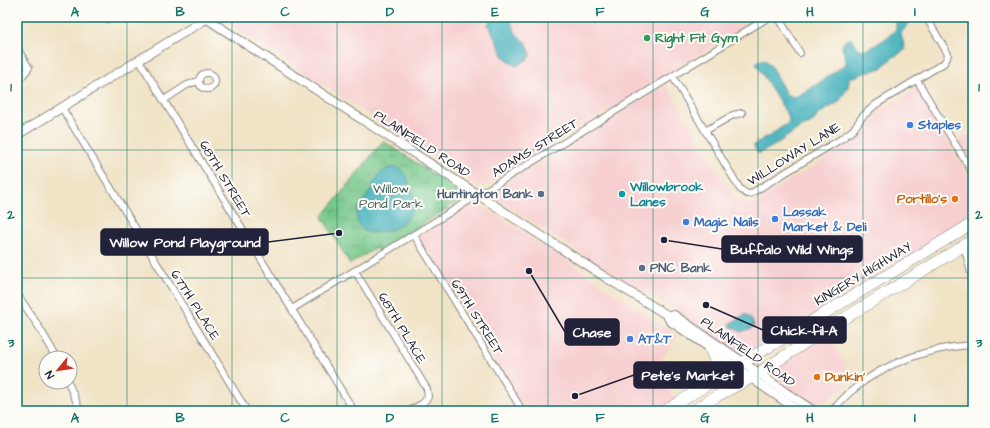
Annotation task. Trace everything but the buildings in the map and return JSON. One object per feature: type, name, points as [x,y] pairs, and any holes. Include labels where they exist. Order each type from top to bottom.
[{"type":"highway","name":"KINGERY HIGHWAY","points":[[665,411],[739,364],[802,328],[973,223]]},
{"type":"highway","points":[[693,411],[717,396],[755,376],[817,335],[968,243]]},
{"type":"highway","points":[[710,348],[717,366],[718,372],[716,379]]},
{"type":"main road","points":[[17,135],[207,18]]},
{"type":"main road","name":"PLAINFIELD ROAD","points":[[207,18],[667,316],[670,321],[710,348],[739,364]]},
{"type":"main road","name":"PLAINFIELD ROAD","points":[[667,316],[674,315],[799,411]]},
{"type":"main road","name":"PLAINFIELD ROAD","points":[[755,376],[785,392],[814,411]]},
{"type":"street","name":"ADAMS STREET","points":[[292,309],[769,17]]},
{"type":"street","points":[[778,17],[800,53]]},
{"type":"street","name":"WILLOWAY LANE","points":[[705,131],[740,189],[747,194],[754,193],[841,139],[853,130],[862,117],[875,105],[944,63],[948,54],[926,17]]},
{"type":"street","points":[[17,48],[29,68],[17,80]]},
{"type":"street","name":"68TH STREET","points":[[139,60],[354,411]]},
{"type":"street","points":[[673,76],[705,131],[734,115],[742,113]]},
{"type":"street","points":[[917,80],[973,174]]},
{"type":"street","points":[[164,100],[187,85],[198,81]]},
{"type":"street","name":"67TH PLACE","points":[[62,108],[247,411]]},
{"type":"street","name":"69TH STREET","points":[[414,235],[522,410]]},
{"type":"street","points":[[968,243],[973,281]]},
{"type":"street","name":"68TH PLACE","points":[[354,271],[427,389],[428,397],[423,403],[409,411]]},
{"type":"street","points":[[17,294],[52,350]]},
{"type":"street","points":[[832,411],[862,382],[891,366],[926,353],[948,348],[973,345]]},
{"type":"street","points":[[71,390],[79,411]]},
{"type":"shaded area","points":[[228,17],[760,17],[488,185],[481,187],[233,27],[229,22]]},
{"type":"shaded area","points":[[666,85],[736,200],[751,204],[852,143],[871,128],[873,114],[917,89],[973,184],[973,218],[749,353],[740,353],[735,351],[660,301],[595,262],[497,199],[494,192],[496,189]]},
{"type":"shaded area","points":[[973,132],[973,168],[957,142]]},
{"type":"shaded area","points":[[474,201],[570,263],[677,336],[656,368],[676,400],[658,411],[526,411],[420,237],[422,234]]},
{"type":"shaded area","points":[[828,336],[855,381],[817,407],[780,383],[776,377],[775,371],[777,367]]},
{"type":"green space","name":"Willow Pond Park","points":[[383,141],[462,193],[464,196],[379,253],[376,248],[350,264],[322,217]]},
{"type":"water","points":[[495,17],[508,17],[516,34],[527,43],[531,55],[528,59],[516,66],[504,57],[488,24]]},
{"type":"water","points":[[893,17],[911,17],[910,22],[901,33],[905,50],[892,58],[881,68],[854,77],[850,76],[848,87],[839,102],[819,114],[811,124],[801,127],[772,147],[758,154],[754,145],[770,136],[788,123],[789,120],[756,64],[758,61],[764,59],[770,64],[785,92],[788,95],[795,97],[845,65],[846,59],[842,48],[846,40],[852,39],[860,49],[864,50],[874,46],[896,29],[896,23]]},
{"type":"water","points":[[396,167],[404,173],[408,180],[414,197],[412,212],[400,225],[389,230],[383,232],[371,232],[362,229],[357,222],[357,210],[369,194],[375,180],[380,174],[386,169]]},
{"type":"water","points":[[745,314],[751,319],[754,327],[741,332],[730,326],[731,323]]},
{"type":"place","name":"Right Fit Gym","points":[[647,38]]},
{"type":"place","name":"Staples","points":[[910,125]]},
{"type":"place","name":"Huntington Bank","points":[[541,194]]},
{"type":"place","name":"Willowbrook Lanes","points":[[622,194]]},
{"type":"place","name":"Portillo's","points":[[955,199]]},
{"type":"place","name":"Lassak Market & Deli","points":[[775,219]]},
{"type":"place","name":"Magic Nails","points":[[686,222]]},
{"type":"place","name":"Willow Pond Playground","points":[[339,233]]},
{"type":"place","name":"Buffalo Wild Wings","points":[[664,240]]},
{"type":"place","name":"PNC Bank","points":[[642,268]]},
{"type":"place","name":"Chase","points":[[529,271]]},
{"type":"place","name":"Chick-fil-A","points":[[706,305]]},
{"type":"place","name":"AT&T","points":[[630,339]]},
{"type":"place","name":"Dunkin'","points":[[817,377]]},
{"type":"place","name":"Pete's Market","points":[[575,396]]}]
